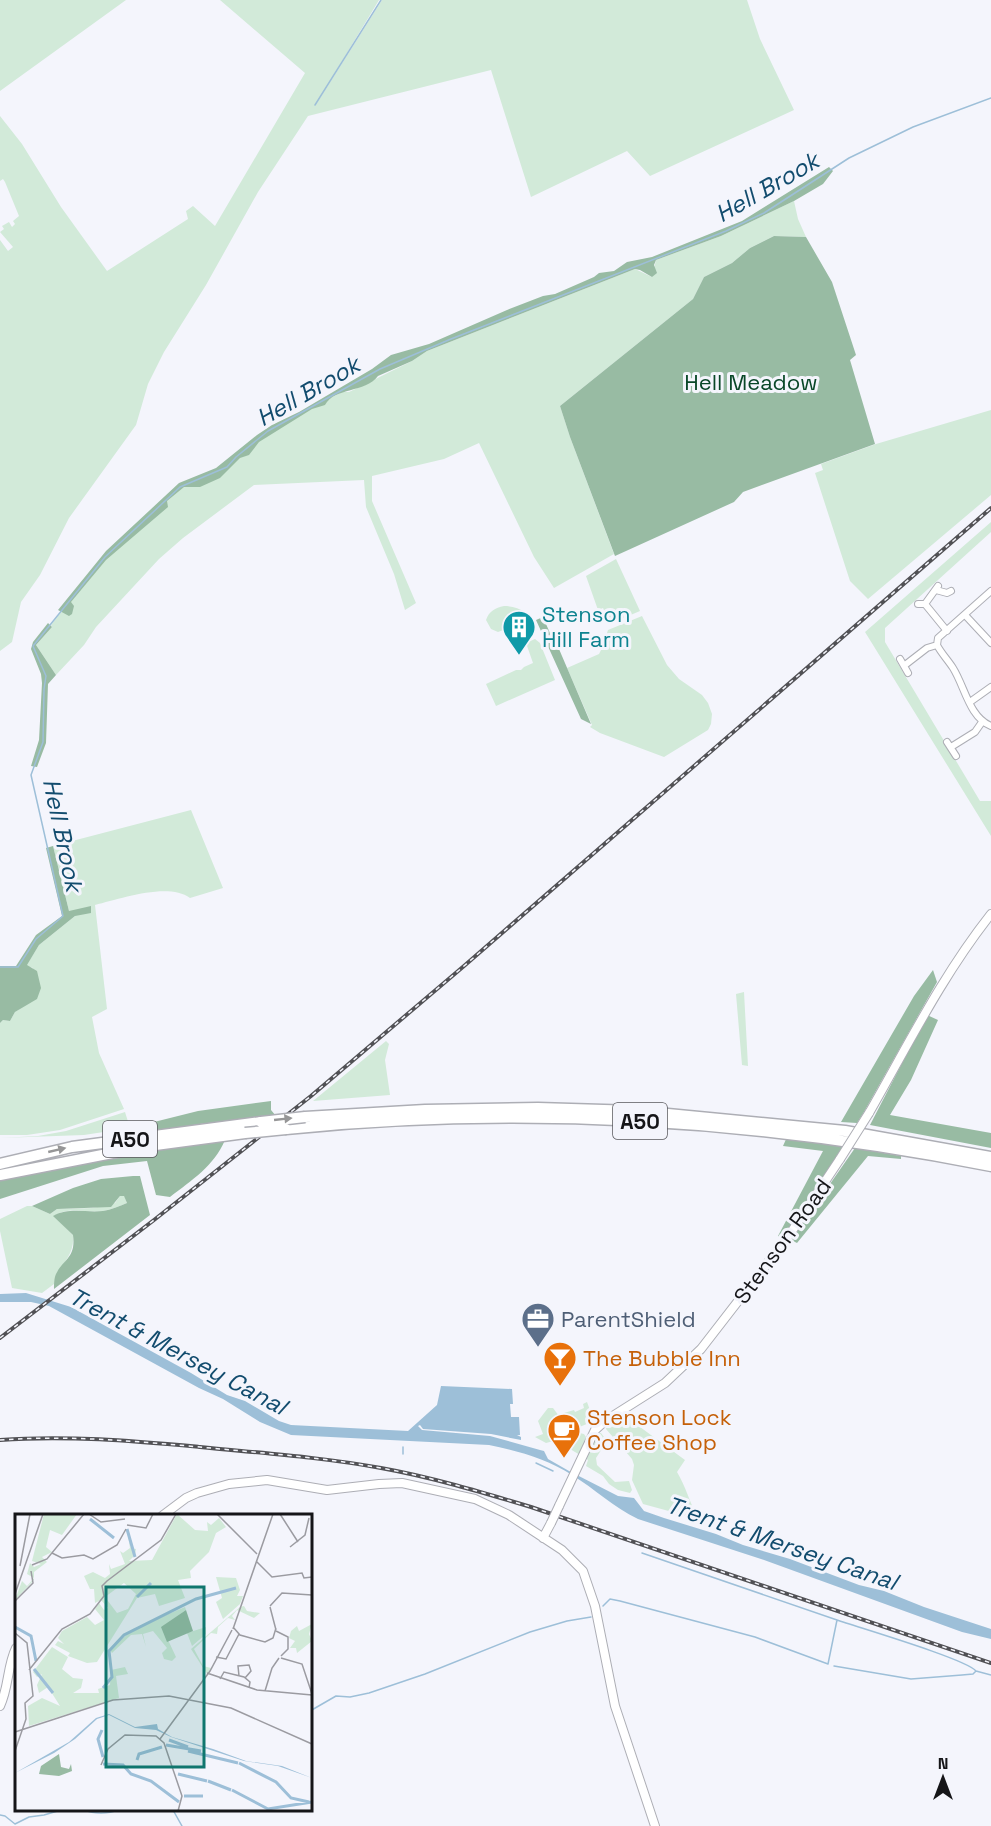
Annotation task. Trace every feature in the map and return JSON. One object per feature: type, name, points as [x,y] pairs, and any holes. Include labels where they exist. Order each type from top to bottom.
[{"type":"highway","name":"A50","points":[[0,1164],[72,1147],[305,1117],[424,1110],[538,1108],[638,1111],[845,1131],[991,1157]]},
{"type":"highway","name":"A50","points":[[0,1175],[138,1148],[245,1133],[447,1118],[516,1117],[632,1120],[752,1130],[842,1140],[991,1166]]},
{"type":"street","points":[[947,631],[921,604],[937,588],[947,593],[951,591]]},
{"type":"street","points":[[936,645],[938,638],[991,591]]},
{"type":"street","points":[[965,615],[991,643]]},
{"type":"street","points":[[908,673],[903,662],[936,645]]},
{"type":"street","points":[[936,645],[960,679],[982,722],[991,726]]},
{"type":"street","points":[[970,702],[991,687]]},
{"type":"street","points":[[956,756],[949,744],[975,732],[982,722]]},
{"type":"street","name":"Stenson Road","points":[[543,1538],[592,1435],[599,1426],[665,1383],[683,1368],[717,1331],[790,1234],[868,1113],[939,987],[963,949],[991,914]]},
{"type":"street","points":[[163,1514],[197,1493],[244,1482],[280,1481],[327,1490],[391,1483],[475,1499],[509,1515],[575,1562],[582,1571],[595,1606],[615,1706],[655,1826]]},
{"type":"street","points":[[0,1706],[7,1688],[10,1665],[15,1651]]},
{"type":"green space","points":[[0,0],[126,0],[0,91]]},
{"type":"green space","points":[[220,0],[379,0],[315,106],[382,0],[747,0],[760,39],[794,110],[650,176],[627,151],[531,197],[491,70],[308,116],[258,192],[206,285],[164,352],[148,384],[136,425],[69,518],[40,575],[21,602],[12,642],[0,651],[0,240],[8,251],[13,247],[0,232],[4,229],[2,226],[9,222],[12,227],[15,224],[13,221],[19,216],[5,182],[3,179],[0,181],[0,116],[22,144],[61,207],[107,271],[188,219],[186,211],[193,206],[215,226],[305,73]]},
{"type":"green space","points":[[829,167],[833,171],[823,184],[794,201],[721,236],[656,260],[654,265],[657,273],[652,277],[635,269],[427,351],[412,361],[378,376],[366,385],[336,395],[325,405],[312,409],[259,442],[249,455],[240,458],[220,478],[200,487],[184,487],[167,501],[168,507],[106,560],[71,602],[74,606],[72,614],[69,616],[58,610],[106,551],[179,483],[216,468],[272,425],[299,412],[372,369],[391,355],[429,344],[507,310],[543,296],[555,294],[599,273],[614,271],[627,262],[652,257],[742,221]]},
{"type":"green space","points":[[794,201],[798,219],[806,237],[774,236],[750,248],[732,263],[704,277],[693,299],[560,406],[614,554],[554,588],[534,557],[479,443],[444,459],[372,476],[372,501],[416,603],[405,610],[394,574],[366,507],[364,480],[254,485],[183,538],[159,559],[96,627],[84,645],[56,675],[36,645],[105,557],[180,487],[227,467],[267,431],[342,392],[349,392],[412,361],[427,351],[635,269],[652,277],[656,260],[721,236]]},
{"type":"green space","name":"Hell Meadow","points":[[774,236],[806,237],[832,282],[856,355],[850,360],[875,444],[743,492],[734,502],[615,556],[560,406],[693,299],[704,277],[732,263],[750,248]]},
{"type":"green space","points":[[991,410],[991,495],[868,599],[850,581],[815,473],[823,470],[821,464],[876,444]]},
{"type":"green space","points":[[991,522],[991,532],[885,628],[885,642],[980,801],[991,801],[991,836],[865,632]]},
{"type":"green space","points":[[616,559],[640,611],[614,622],[609,621],[603,608],[598,610],[586,576]]},
{"type":"green space","points":[[504,606],[523,611],[526,613],[525,619],[519,624],[498,632],[491,629],[486,620],[493,610]]},
{"type":"green space","points":[[642,616],[667,665],[679,679],[702,695],[712,714],[708,730],[664,757],[600,733],[590,727],[592,725],[567,668],[599,654],[601,650],[598,642],[605,639],[608,630]]},
{"type":"green space","points":[[543,617],[591,724],[581,719],[536,620]]},
{"type":"green space","points":[[48,623],[52,627],[36,645],[56,675],[48,684],[46,743],[37,767],[31,766],[39,740],[42,683],[41,674],[31,649],[33,642]]},
{"type":"green space","points":[[535,639],[540,643],[555,680],[496,706],[486,684],[533,663],[526,643]]},
{"type":"green space","points":[[191,810],[223,888],[190,898],[181,893],[157,892],[95,905],[107,1009],[92,1017],[99,1053],[124,1109],[60,1130],[27,1135],[0,1135],[0,1023],[3,1020],[10,1021],[15,1012],[33,1000],[33,968],[26,966],[39,945],[75,916],[69,911],[53,846]]},
{"type":"green space","points":[[53,846],[69,911],[91,906],[91,913],[75,916],[39,945],[27,965],[37,971],[41,988],[37,999],[15,1012],[10,1021],[3,1020],[0,1023],[0,966],[16,966],[36,935],[62,916],[46,848]]},
{"type":"green space","points":[[933,970],[937,982],[864,1112],[857,1123],[841,1122],[914,996]]},
{"type":"green space","points":[[744,992],[748,1066],[742,1065],[736,994]]},
{"type":"green space","points":[[927,1015],[938,1020],[911,1080],[890,1115],[991,1133],[991,1148],[870,1125]]},
{"type":"green space","points":[[386,1041],[389,1044],[385,1060],[390,1095],[313,1101]]},
{"type":"green space","points":[[271,1101],[271,1110],[276,1116],[200,1124],[131,1135],[130,1128],[198,1111]]},
{"type":"green space","points":[[125,1112],[130,1128],[84,1135],[0,1138],[38,1136],[66,1131]]},
{"type":"green space","points":[[787,1137],[845,1146],[783,1239],[778,1236],[823,1151],[783,1146]]},
{"type":"green space","points":[[225,1140],[209,1165],[170,1197],[156,1195],[147,1161],[103,1166],[0,1199],[0,1180],[140,1152]]},
{"type":"green space","points":[[855,1148],[901,1156],[901,1159],[868,1156],[797,1243],[791,1240]]},
{"type":"green space","points":[[140,1176],[150,1215],[54,1289],[56,1274],[73,1249],[73,1235],[53,1216],[71,1211],[106,1210],[127,1203],[124,1196],[120,1196],[111,1207],[57,1209],[50,1214],[32,1206],[73,1188],[101,1179]]},
{"type":"green space","points":[[124,1195],[127,1203],[109,1210],[66,1211],[54,1216],[73,1235],[73,1243],[54,1284],[42,1293],[12,1288],[0,1231],[0,1219],[27,1206],[50,1214],[57,1209],[93,1208],[115,1203],[120,1196]]},
{"type":"green space","points":[[587,1402],[594,1421],[577,1428],[564,1413],[584,1408],[583,1404]]},
{"type":"green space","points":[[548,1408],[553,1408],[565,1424],[557,1440],[546,1443],[535,1437],[543,1434],[538,1421]]},
{"type":"green space","points":[[621,1413],[685,1460],[677,1472],[698,1519],[643,1504],[632,1480],[634,1465],[632,1459],[606,1429],[607,1422]]},
{"type":"green space","points":[[570,1431],[584,1434],[586,1437],[580,1455],[560,1443]]},
{"type":"green space","points":[[597,1433],[601,1433],[607,1441],[596,1458],[597,1465],[615,1482],[629,1481],[632,1490],[630,1493],[618,1490],[603,1476],[586,1466],[588,1460],[584,1457]]},
{"type":"water","points":[[26,1293],[71,1307],[227,1395],[245,1401],[279,1421],[291,1425],[408,1431],[437,1405],[441,1386],[512,1389],[511,1417],[519,1417],[520,1435],[517,1435],[521,1437],[521,1440],[491,1434],[423,1429],[420,1425],[418,1426],[422,1430],[490,1436],[544,1451],[548,1459],[569,1471],[618,1496],[634,1498],[644,1511],[991,1629],[991,1639],[962,1632],[761,1559],[638,1519],[562,1469],[521,1453],[489,1445],[291,1435],[260,1422],[223,1399],[49,1306],[31,1302],[0,1302],[0,1294]]},
{"type":"waterway","points":[[315,105],[381,0]]},
{"type":"waterway","name":"Hell Brook","points":[[0,967],[18,967],[36,939],[63,916],[31,775],[43,742],[46,676],[33,646],[105,557],[180,487],[227,467],[268,431],[380,369],[726,231],[764,213],[849,158],[913,127],[991,98]]},
{"type":"waterway","points":[[403,1447],[403,1454]]},
{"type":"waterway","points":[[536,1463],[553,1471]]},
{"type":"waterway","points":[[642,1553],[837,1620]]},
{"type":"waterway","points":[[603,1606],[610,1599],[620,1601],[755,1637],[828,1664],[837,1620],[934,1652],[976,1671]]},
{"type":"waterway","points":[[312,1710],[336,1696],[350,1697],[369,1693],[425,1674],[530,1632],[567,1621],[591,1617]]},
{"type":"waterway","points":[[834,1666],[911,1679],[973,1674],[976,1671],[991,1675]]},
{"type":"waterway","points":[[0,1815],[15,1824],[29,1817],[58,1811]]},
{"type":"waterway","points":[[88,1811],[101,1813],[114,1811]]},
{"type":"waterway","points":[[174,1811],[182,1826]]},
{"type":"railway","points":[[0,1338],[311,1096],[991,508]]},
{"type":"railway","points":[[0,1440],[75,1438],[175,1445],[336,1461],[418,1476],[531,1507],[991,1663]]},
{"type":"place","name":"Stenson Hill Farm","points":[[519,656]]},
{"type":"place","name":"ParentShield","points":[[538,1348]]},
{"type":"place","name":"The Bubble Inn","points":[[560,1387]]},
{"type":"place","name":"Stenson Lock Coffee Shop","points":[[564,1459]]},
{"type":"water label","name":"Trent & Mersey Canal","points":[[178,1351]]},
{"type":"water label","name":"Trent & Mersey Canal","points":[[782,1543]]}]
